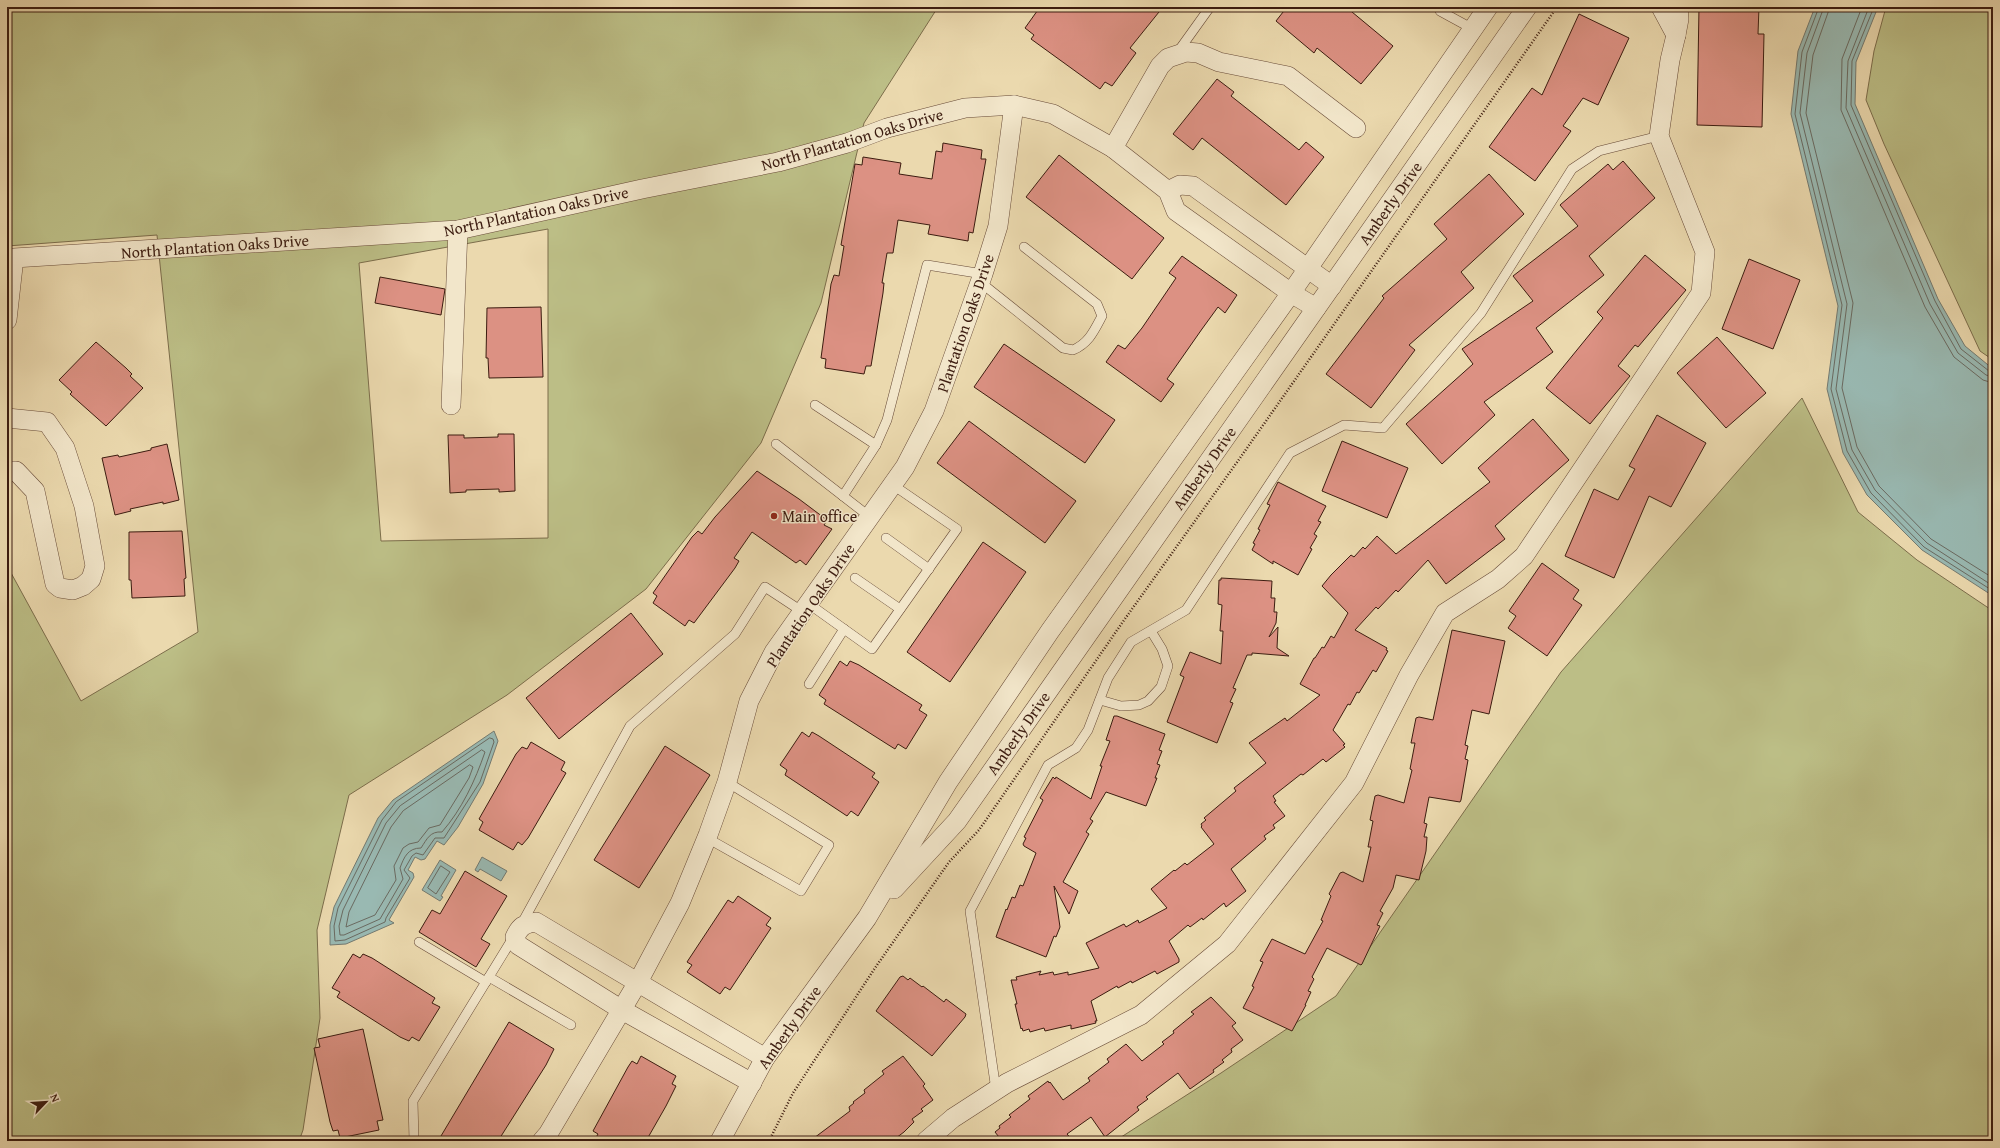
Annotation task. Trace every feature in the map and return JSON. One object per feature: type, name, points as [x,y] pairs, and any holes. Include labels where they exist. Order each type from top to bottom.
[{"type":"street","name":"Amberly Drive","points":[[720,1141],[764,1058],[867,918],[948,782],[1050,631],[1308,269],[1488,7]]},
{"type":"street","name":"Amberly Drive","points":[[867,918],[957,821],[1527,7]]},
{"type":"street","points":[[1660,7],[1676,35]]},
{"type":"street","points":[[926,1141],[953,1118],[996,1090],[1141,1015],[1227,944],[1354,783],[1409,676],[1445,613],[1498,579],[1524,556],[1701,293],[1705,252],[1659,136],[1670,60],[1680,19],[1678,7]]},
{"type":"street","points":[[1113,148],[1160,66],[1176,54],[1186,52],[1198,53],[1219,62],[1288,76],[1356,128]]},
{"type":"street","points":[[1014,105],[1053,114],[1113,148],[1168,191],[1176,211],[1291,293],[1316,308]]},
{"type":"street","name":"North Plantation Oaks Drive","points":[[7,320],[11,259],[458,230],[642,189],[778,162],[847,144],[887,128],[931,115],[965,108],[1014,105]]},
{"type":"street","name":"Plantation Oaks Drive","points":[[542,1141],[548,1134],[622,1010],[680,903],[707,838],[727,782],[750,701],[774,652],[905,467],[934,410],[982,278],[998,226],[1014,105]]},
{"type":"street","points":[[1168,191],[1180,185],[1194,186],[1332,286]]},
{"type":"street","points":[[451,405],[458,230]]},
{"type":"street","points":[[7,418],[47,422],[65,448],[84,506],[95,566],[91,579],[84,586],[73,590],[60,588],[55,584],[35,491],[16,471],[7,471]]},
{"type":"street","points":[[752,1083],[622,1010],[518,945],[515,937],[518,929],[525,923],[536,922],[764,1058]]},
{"type":"lane","points":[[1176,54],[1210,7]]},
{"type":"lane","points":[[1438,7],[1440,11],[1473,29]]},
{"type":"lane","points":[[996,1090],[970,910],[1048,765],[1076,748],[1088,730],[1108,678],[1131,642],[1186,610],[1290,453],[1344,425],[1383,428],[1481,313],[1572,169],[1599,151],[1659,136]]},
{"type":"lane","points":[[843,496],[876,445],[888,420],[927,265],[982,278],[1063,348],[1073,350],[1083,346],[1093,334],[1102,316],[1097,304],[1024,247]]},
{"type":"lane","points":[[815,406],[876,445]]},
{"type":"lane","points":[[776,444],[870,517]]},
{"type":"lane","points":[[414,1141],[413,1101],[518,929],[630,726],[735,634],[765,587],[844,629],[872,649],[957,529],[893,485]]},
{"type":"lane","points":[[886,538],[929,569]]},
{"type":"lane","points":[[855,578],[900,609]]},
{"type":"lane","points":[[809,684],[844,629]]},
{"type":"lane","points":[[1100,700],[1121,706],[1140,705],[1148,701],[1161,687],[1168,666],[1162,649],[1151,631]]},
{"type":"lane","points":[[707,838],[801,891],[829,845],[727,782]]},
{"type":"lane","points":[[419,942],[570,1025]]},
{"type":"path","points":[[769,1141],[793,1093],[875,968],[949,862],[979,830],[1122,623],[1245,452],[1557,7]]},
{"type":"green space","points":[[7,7],[938,7],[864,123],[821,303],[761,443],[646,589],[507,695],[349,795],[317,930],[320,1018],[303,1130],[299,1141],[7,1141],[7,572],[10,571],[81,701],[198,632],[157,235],[7,246]],"holes":[[[548,229],[548,538],[381,541],[359,263]]]},
{"type":"green space","points":[[1886,7],[1993,7],[1993,360],[1980,351],[1884,144],[1866,100],[1874,51]]},
{"type":"green space","points":[[1802,398],[1858,512],[1917,560],[1993,611],[1993,1141],[1115,1141],[1221,1073],[1336,996],[1561,672]]},
{"type":"water","points":[[1815,7],[1878,7],[1856,62],[1855,104],[1938,299],[1965,346],[1993,369],[1993,596],[1922,550],[1867,495],[1843,453],[1827,389],[1838,306],[1791,114],[1798,51]]},
{"type":"water","points":[[494,731],[498,741],[483,784],[458,827],[444,845],[437,841],[425,859],[421,860],[415,857],[408,870],[413,873],[414,877],[389,920],[394,923],[346,944],[330,945],[330,925],[334,907],[378,818],[393,800]]},
{"type":"water","points":[[482,857],[507,871],[501,881],[480,869],[478,872],[475,870]]},
{"type":"water","points":[[440,860],[456,870],[441,896],[443,897],[440,901],[422,890]]},
{"type":"building","points":[[1040,7],[1163,7],[1130,48],[1136,53],[1112,86],[1105,82],[1100,89],[1031,39],[1034,35],[1025,28]]},
{"type":"building","points":[[1287,7],[1346,7],[1393,46],[1361,84],[1317,48],[1314,53],[1276,21]]},
{"type":"building","points":[[1699,7],[1759,7],[1758,34],[1764,34],[1762,127],[1697,125]]},
{"type":"building","points":[[1579,14],[1629,38],[1598,105],[1583,98],[1563,126],[1571,131],[1535,181],[1489,147],[1532,88],[1542,95]]},
{"type":"building","points":[[1217,79],[1234,92],[1231,96],[1299,150],[1306,142],[1324,157],[1286,205],[1202,138],[1193,150],[1173,134]]},
{"type":"building","points":[[943,143],[982,150],[981,159],[986,159],[973,233],[969,232],[968,241],[928,234],[930,225],[898,220],[893,253],[887,253],[882,283],[884,283],[883,293],[871,366],[866,366],[864,374],[825,368],[826,359],[821,358],[831,284],[834,275],[839,276],[844,246],[841,245],[855,164],[862,165],[863,157],[901,163],[899,174],[932,179],[936,151],[942,152]]},
{"type":"building","points":[[1059,155],[1164,238],[1132,279],[1026,197]]},
{"type":"building","points":[[1623,161],[1655,198],[1589,256],[1604,275],[1536,328],[1553,352],[1484,402],[1495,415],[1442,464],[1406,424],[1473,364],[1462,349],[1533,301],[1513,276],[1578,226],[1560,205],[1608,164],[1613,170]]},
{"type":"building","points":[[1489,174],[1524,214],[1461,272],[1474,288],[1409,345],[1415,350],[1371,408],[1326,374],[1384,298],[1382,296],[1447,239],[1434,224]]},
{"type":"building","points":[[1645,255],[1686,290],[1638,347],[1635,345],[1618,366],[1630,376],[1590,424],[1546,388],[1603,318],[1597,312]]},
{"type":"building","points":[[1182,256],[1237,295],[1225,313],[1218,307],[1202,329],[1167,379],[1174,384],[1161,402],[1106,362],[1118,345],[1125,349],[1142,328],[1176,278],[1169,273]]},
{"type":"building","points":[[1749,259],[1800,280],[1773,349],[1722,329]]},
{"type":"building","points":[[380,277],[445,289],[441,315],[375,303]]},
{"type":"building","points":[[541,307],[543,377],[489,378],[488,358],[486,358],[487,308]]},
{"type":"building","points":[[1717,337],[1766,393],[1726,428],[1677,373]]},
{"type":"building","points":[[96,342],[126,368],[132,374],[130,376],[143,388],[106,426],[70,394],[72,392],[59,380]]},
{"type":"building","points":[[1004,344],[1115,420],[1085,463],[974,387]]},
{"type":"building","points":[[1657,415],[1706,443],[1671,507],[1649,496],[1614,578],[1565,556],[1594,489],[1618,500],[1635,469],[1629,466]]},
{"type":"building","points":[[1533,419],[1569,460],[1495,526],[1505,539],[1446,584],[1428,560],[1398,592],[1396,590],[1378,609],[1376,607],[1355,630],[1387,648],[1386,650],[1388,651],[1376,672],[1373,670],[1359,693],[1357,692],[1350,705],[1348,704],[1333,730],[1345,744],[1343,745],[1345,747],[1326,762],[1323,759],[1273,796],[1276,801],[1274,802],[1285,816],[1273,825],[1275,828],[1264,836],[1266,839],[1231,869],[1246,891],[1226,907],[1224,903],[1203,920],[1202,918],[1190,927],[1188,925],[1169,941],[1179,959],[1179,962],[1157,974],[1155,971],[1132,983],[1131,981],[1118,988],[1117,986],[1091,1001],[1097,1021],[1095,1021],[1096,1023],[1071,1029],[1071,1025],[1045,1031],[1044,1028],[1030,1032],[1029,1029],[1023,1031],[1022,1028],[1021,1029],[1015,1004],[1017,1004],[1011,980],[1017,980],[1016,977],[1041,971],[1039,975],[1053,972],[1054,975],[1068,972],[1068,975],[1099,968],[1086,943],[1124,924],[1126,927],[1138,920],[1139,923],[1167,908],[1151,889],[1174,870],[1175,871],[1185,863],[1187,865],[1214,844],[1201,827],[1201,824],[1206,820],[1204,818],[1236,791],[1234,788],[1266,763],[1249,743],[1285,718],[1287,721],[1320,695],[1300,684],[1314,658],[1322,647],[1324,648],[1331,636],[1334,638],[1348,613],[1322,586],[1331,575],[1351,555],[1354,557],[1363,547],[1365,549],[1377,536],[1396,554],[1490,482],[1478,468]]},
{"type":"building","points":[[969,421],[1076,501],[1045,543],[937,463]]},
{"type":"building","points":[[498,434],[514,434],[515,491],[499,492],[499,489],[466,490],[466,492],[450,493],[448,435],[464,435],[464,438],[498,437]]},
{"type":"building","points":[[1342,441],[1408,468],[1387,518],[1322,491]]},
{"type":"building","points":[[167,444],[179,500],[130,509],[131,511],[115,515],[102,458],[118,455],[119,457],[151,450],[151,448]]},
{"type":"building","points":[[757,471],[827,520],[824,525],[832,529],[806,565],[800,560],[796,563],[752,532],[734,558],[739,561],[735,568],[694,623],[689,620],[685,626],[653,603],[657,596],[653,593],[692,537],[698,531],[702,534],[715,517]]},
{"type":"building","points":[[1278,482],[1326,506],[1318,521],[1321,522],[1314,534],[1317,536],[1310,548],[1312,549],[1298,575],[1273,561],[1273,564],[1252,550],[1255,544],[1253,543],[1260,530],[1258,529],[1270,505],[1267,504]]},
{"type":"building","points":[[182,531],[186,578],[184,579],[185,596],[132,598],[131,580],[129,580],[129,532]]},
{"type":"building","points":[[983,542],[1026,572],[950,682],[907,652]]},
{"type":"building","points":[[1542,563],[1579,590],[1573,599],[1582,605],[1547,656],[1508,628],[1516,616],[1509,611]]},
{"type":"building","points":[[1221,578],[1272,581],[1271,598],[1275,598],[1274,612],[1277,612],[1276,623],[1269,637],[1278,627],[1277,648],[1289,656],[1252,653],[1252,655],[1247,655],[1233,688],[1236,689],[1230,702],[1233,703],[1217,743],[1167,722],[1184,677],[1180,675],[1190,652],[1221,664],[1223,631],[1220,631],[1222,605],[1218,604],[1219,580],[1221,580]]},
{"type":"building","points":[[631,613],[663,654],[559,739],[526,698]]},
{"type":"building","points":[[1452,630],[1505,641],[1489,714],[1472,710],[1465,745],[1468,746],[1465,759],[1468,760],[1461,800],[1460,802],[1429,797],[1424,823],[1427,824],[1424,837],[1427,837],[1426,851],[1419,880],[1396,875],[1393,888],[1380,911],[1383,913],[1377,925],[1380,926],[1361,965],[1327,948],[1312,977],[1314,979],[1308,991],[1311,992],[1306,1005],[1292,1031],[1243,1008],[1254,987],[1252,986],[1263,962],[1260,961],[1272,939],[1305,954],[1323,921],[1321,920],[1331,896],[1329,894],[1340,873],[1343,872],[1363,882],[1371,847],[1368,847],[1373,821],[1370,820],[1375,796],[1378,795],[1404,803],[1412,770],[1410,769],[1415,743],[1411,743],[1416,718],[1419,717],[1433,720]]},
{"type":"building","points":[[840,661],[847,666],[850,661],[859,665],[922,705],[919,710],[927,715],[906,749],[898,744],[895,749],[824,704],[826,700],[819,695]]},
{"type":"building","points":[[1114,716],[1165,734],[1159,750],[1162,751],[1157,764],[1160,765],[1155,778],[1157,778],[1146,806],[1106,792],[1090,819],[1093,821],[1086,832],[1089,834],[1063,882],[1078,891],[1069,914],[1054,886],[1060,927],[1056,937],[1054,936],[1046,957],[996,937],[1006,909],[1007,910],[1012,897],[1015,898],[1020,885],[1023,886],[1036,853],[1023,844],[1026,838],[1024,837],[1043,800],[1040,798],[1053,777],[1055,779],[1056,777],[1091,799],[1102,766],[1100,766],[1110,741],[1106,740]]},
{"type":"building","points":[[802,732],[809,737],[812,732],[875,773],[872,777],[879,782],[858,816],[851,811],[847,816],[785,775],[787,770],[780,765]]},
{"type":"building","points":[[531,742],[565,762],[561,770],[566,773],[528,838],[522,845],[518,842],[513,850],[479,830],[483,822],[479,819],[516,754],[522,747],[527,749]]},
{"type":"building","points":[[665,746],[710,775],[639,888],[594,860]]},
{"type":"building","points":[[465,871],[507,896],[481,939],[490,944],[476,967],[419,932],[432,910],[440,914]]},
{"type":"building","points":[[738,896],[771,918],[766,925],[771,928],[730,990],[725,987],[720,994],[687,972],[692,965],[687,962],[728,900],[733,903]]},
{"type":"building","points":[[353,954],[360,958],[363,954],[372,958],[435,998],[432,1003],[440,1007],[419,1041],[412,1037],[409,1041],[400,1037],[337,997],[340,992],[332,988]]},
{"type":"building","points":[[903,976],[908,980],[910,978],[922,987],[923,986],[944,1002],[946,999],[966,1014],[932,1056],[876,1011],[900,977]]},
{"type":"building","points":[[1211,997],[1236,1023],[1232,1026],[1243,1040],[1231,1049],[1232,1052],[1222,1060],[1224,1062],[1213,1070],[1214,1072],[1190,1089],[1178,1073],[1146,1097],[1148,1099],[1137,1107],[1139,1110],[1105,1137],[1091,1117],[1067,1134],[1073,1141],[1002,1141],[995,1132],[1000,1128],[999,1126],[1011,1117],[1009,1115],[1030,1099],[1028,1096],[1048,1081],[1063,1100],[1090,1081],[1088,1078],[1109,1062],[1107,1059],[1126,1044],[1142,1061],[1164,1044],[1162,1042],[1174,1033],[1173,1031],[1194,1014],[1191,1012]]},
{"type":"building","points":[[509,1022],[554,1049],[546,1065],[498,1141],[438,1141]]},
{"type":"building","points":[[363,1029],[383,1120],[377,1121],[379,1130],[340,1138],[338,1130],[333,1131],[330,1122],[314,1048],[320,1047],[318,1039]]},
{"type":"building","points":[[641,1056],[676,1076],[672,1084],[676,1086],[666,1106],[646,1141],[594,1141],[598,1134],[593,1131],[628,1067],[632,1061],[637,1064]]},
{"type":"building","points":[[903,1056],[925,1084],[923,1086],[933,1100],[921,1109],[923,1111],[912,1119],[914,1122],[904,1132],[892,1141],[810,1141],[850,1111],[849,1107],[865,1093],[864,1090],[884,1074],[882,1071]]},
{"type":"place","name":"Main office","points":[[774,516]]}]
